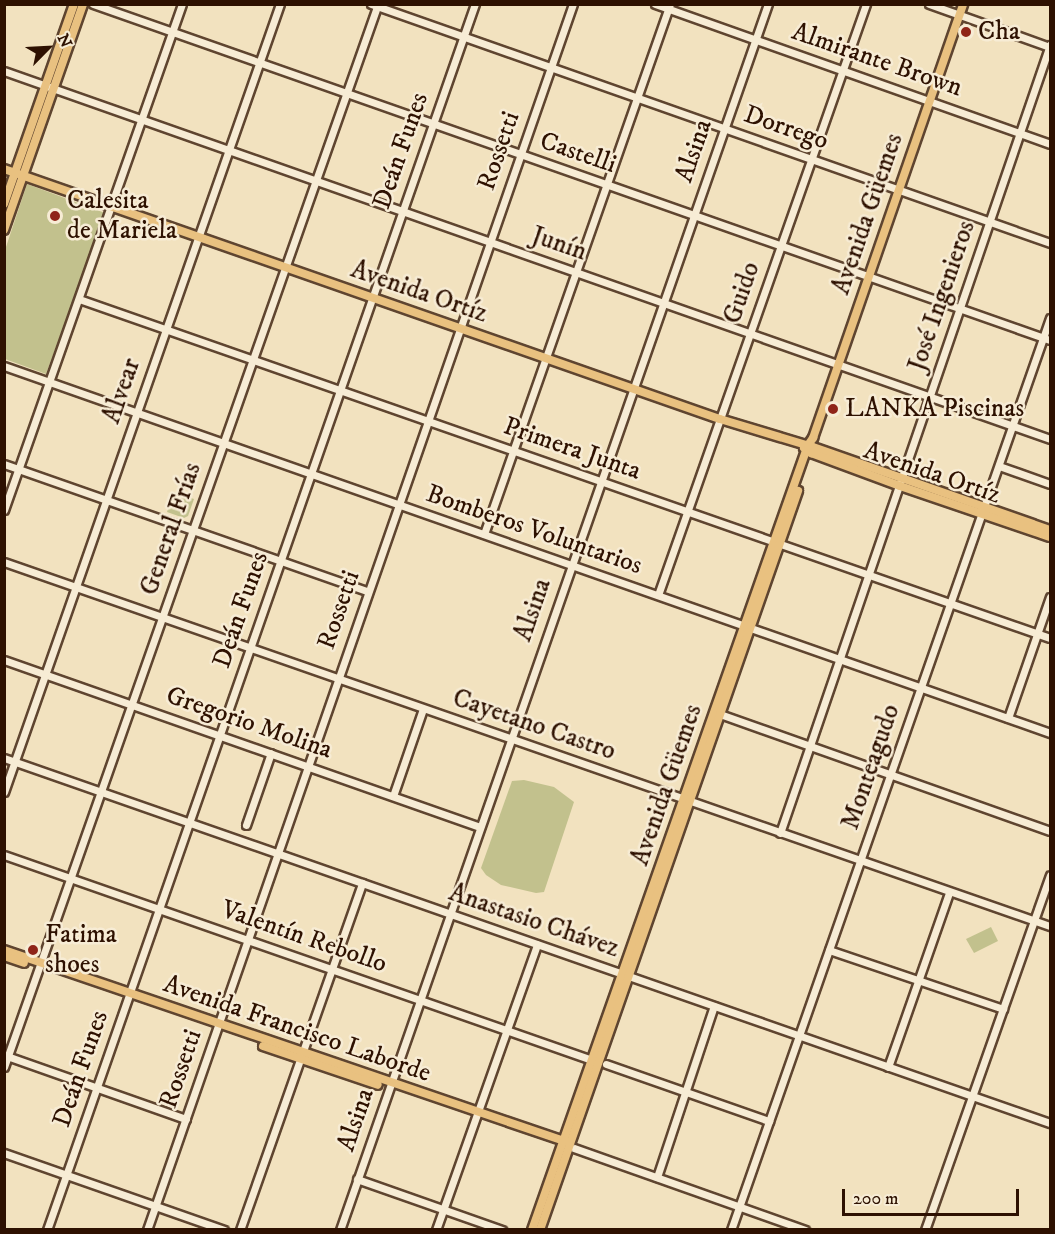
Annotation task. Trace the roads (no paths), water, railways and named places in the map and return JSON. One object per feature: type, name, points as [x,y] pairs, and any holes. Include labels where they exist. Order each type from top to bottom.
[{"type":"main road","points":[[4,230],[74,4]]},
{"type":"main road","points":[[49,87],[83,4]]},
{"type":"main road","name":"Avenida Güemes","points":[[568,1146],[963,4]]},
{"type":"main road","name":"Avenida Ortíz","points":[[4,169],[720,419],[809,447],[901,482],[1050,530]]},
{"type":"main road","points":[[4,204],[20,174]]},
{"type":"main road","name":"Avenida Ortíz","points":[[984,510],[1050,537]]},
{"type":"main road","name":"Avenida Francisco Laborde","points":[[4,950],[40,966]]},
{"type":"main road","name":"Avenida Francisco Laborde","points":[[4,956],[40,966],[568,1146]]},
{"type":"main road","points":[[532,1230],[568,1146]]},
{"type":"main road","points":[[540,1230],[568,1146]]},
{"type":"street","name":"Castelli","points":[[93,4],[1047,339]]},
{"type":"street","points":[[4,510],[182,4]]},
{"type":"street","name":"Alvear","points":[[4,792],[280,4]]},
{"type":"street","name":"Deán Funes","points":[[47,1230],[475,4]]},
{"type":"street","name":"Rossetti","points":[[147,1230],[367,591],[573,4]]},
{"type":"street","name":"Almirante Brown","points":[[655,4],[670,7],[1050,144]]},
{"type":"street","name":"Alsina","points":[[339,1230],[768,4]]},
{"type":"street","name":"Guido","points":[[658,595],[866,4]]},
{"type":"street","points":[[929,4],[1050,46]]},
{"type":"street","name":"Dorrego","points":[[375,5],[1050,243]]},
{"type":"street","name":"General Frías","points":[[4,1068],[6,1056],[71,879],[286,267],[375,5]]},
{"type":"street","points":[[484,534],[670,7]]},
{"type":"street","name":"José Ingenieros","points":[[780,833],[1050,46]]},
{"type":"street","name":"Junín","points":[[4,71],[1050,439]]},
{"type":"street","name":"Primera Junta","points":[[79,299],[1050,638]]},
{"type":"street","name":"Monteagudo","points":[[731,1230],[1012,426],[1047,339],[1050,318]]},
{"type":"street","name":"Bomberos Voluntarios","points":[[4,366],[1050,733]]},
{"type":"street","points":[[4,464],[367,591]]},
{"type":"street","points":[[999,466],[1050,484]]},
{"type":"street","name":"Cayetano Castro","points":[[4,562],[949,893],[1050,926]]},
{"type":"street","points":[[1008,718],[1050,597]]},
{"type":"street","name":"Gregorio Molina","points":[[4,660],[480,826]]},
{"type":"street","points":[[393,796],[423,709]]},
{"type":"street","points":[[717,713],[1050,831]]},
{"type":"street","points":[[246,825],[271,753]]},
{"type":"street","name":"Anastasio Chávez","points":[[4,758],[1050,1123]]},
{"type":"street","name":"Valentín Rebollo","points":[[4,855],[589,1059]]},
{"type":"street","points":[[925,1230],[1050,875]]},
{"type":"street","points":[[240,1230],[362,883]]},
{"type":"street","points":[[888,1067],[949,893]]},
{"type":"street","points":[[436,1230],[537,944]]},
{"type":"street","points":[[829,950],[1003,1009]]},
{"type":"street","points":[[657,1178],[714,1006]]},
{"type":"street","points":[[6,1056],[186,1119]]},
{"type":"street","points":[[606,1064],[769,1121]]},
{"type":"street","name":"Avenida Francisco Laborde","points":[[568,1146],[805,1230]]},
{"type":"street","points":[[4,1153],[224,1230]]},
{"type":"street","points":[[357,1179],[502,1230]]},
{"type":"place","name":"Cha","points":[[966,32]]},
{"type":"place","name":"Calesita de Mariela","points":[[55,216]]},
{"type":"place","name":"LANKA Piscinas","points":[[833,409]]},
{"type":"place","name":"Fatima shoes","points":[[33,950]]}]
